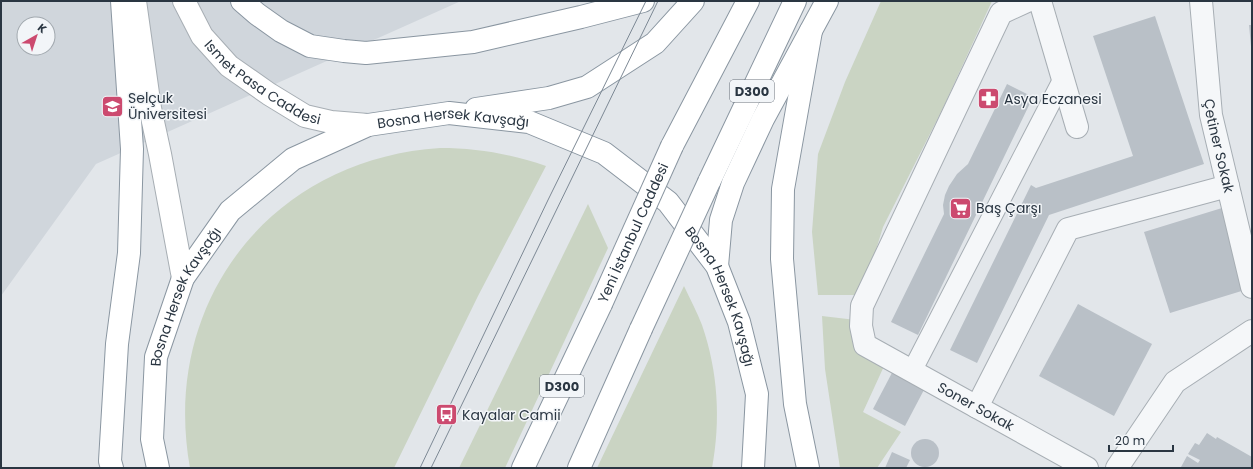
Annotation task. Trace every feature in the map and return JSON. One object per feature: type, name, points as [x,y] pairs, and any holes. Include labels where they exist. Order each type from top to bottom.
[{"type":"main road","points":[[112,468],[110,461],[117,344],[130,253],[132,149],[122,1]]},
{"type":"main road","points":[[135,1],[150,108],[183,278]]},
{"type":"main road","name":"Ismet Pasa Caddesi","points":[[184,1],[202,36],[229,66],[269,94],[305,116],[331,122],[368,125]]},
{"type":"main road","points":[[242,1],[281,31],[310,46],[366,53],[473,42],[643,1]]},
{"type":"main road","points":[[449,113],[549,98],[587,87],[655,43],[693,1]]},
{"type":"main road","name":"Yeni İstanbul Caddesi","points":[[523,468],[601,304],[672,146],[748,1]]},
{"type":"main road","name":"D300","points":[[579,468],[641,329],[795,1]]},
{"type":"main road","points":[[718,266],[721,220],[734,183],[763,119],[827,1]]},
{"type":"main road","points":[[808,468],[795,404],[782,258],[783,189],[811,31]]},
{"type":"main road","name":"Bosna Hersek Kavşağı","points":[[158,468],[152,439],[156,357],[183,278],[230,211],[293,159],[368,125],[449,113],[529,122],[604,153],[668,202],[718,266],[739,322],[757,394],[753,468]]},
{"type":"street","points":[[1003,7],[1027,1]]},
{"type":"street","points":[[1040,1],[1077,127]]},
{"type":"street","name":"Çetiner Sokak","points":[[1201,1],[1211,116],[1252,287]]},
{"type":"street","name":"Soner Sokak","points":[[1003,7],[862,306],[861,326],[865,344],[1087,468]]},
{"type":"street","points":[[912,370],[1063,78]]},
{"type":"street","points":[[977,407],[1068,229],[1228,186]]},
{"type":"street","points":[[1117,468],[1175,382],[1252,330]]},
{"type":"shaded area","name":"Selçuk Üniversitesi","points":[[1,1],[461,1],[96,164],[1,296]]},
{"type":"green space","points":[[881,1],[992,1],[943,108],[883,227],[872,263],[859,295],[818,295],[812,232],[818,154],[845,82]]},
{"type":"green space","points":[[440,148],[494,152],[546,166],[478,296],[394,468],[190,468],[185,407],[193,350],[211,297],[240,250],[279,210],[325,179],[380,158]]},
{"type":"green space","points":[[588,204],[608,248],[505,468],[459,468]]},
{"type":"green space","points":[[684,286],[702,325],[712,360],[715,378],[717,414],[715,450],[712,468],[597,468]]},
{"type":"green space","points":[[822,316],[856,320],[854,347],[885,364],[863,412],[901,432],[877,468],[840,468],[825,369]]},
{"type":"building","points":[[1155,16],[1204,164],[1049,215],[977,363],[950,350],[1031,185],[1036,188],[1133,156],[1093,36]]},
{"type":"building","points":[[1249,25],[1252,25],[1252,46],[1251,46]]},
{"type":"building","name":"Baş Çarşı","points":[[1007,84],[1033,97],[918,335],[891,322],[944,214],[943,205],[949,186],[957,174],[968,164]]},
{"type":"building","points":[[1222,208],[1248,289],[1170,313],[1144,232]]},
{"type":"building","points":[[1078,304],[1152,344],[1114,416],[1039,376]]},
{"type":"building","points":[[894,369],[926,386],[905,426],[873,409]]},
{"type":"building","points":[[1207,433],[1252,457],[1252,468],[1182,468],[1181,467],[1187,456],[1198,463],[1200,460],[1188,454],[1195,443],[1199,445]]},
{"type":"building","points":[[925,439],[935,443],[939,453],[935,463],[925,467],[915,463],[911,453],[915,443]]},
{"type":"building","points":[[892,452],[910,460],[906,468],[885,468]]},
{"type":"tram line","points":[[420,468],[548,200],[646,1]]},
{"type":"tram line","points":[[431,468],[658,1]]},
{"type":"place","name":"Asya Eczanesi","points":[[988,99]]},
{"type":"place","name":"Selçuk Üniversitesi","points":[[113,106]]},
{"type":"place","name":"Baş Çarşı","points":[[961,208]]},
{"type":"place","name":"Kayalar Camii","points":[[446,415]]}]
